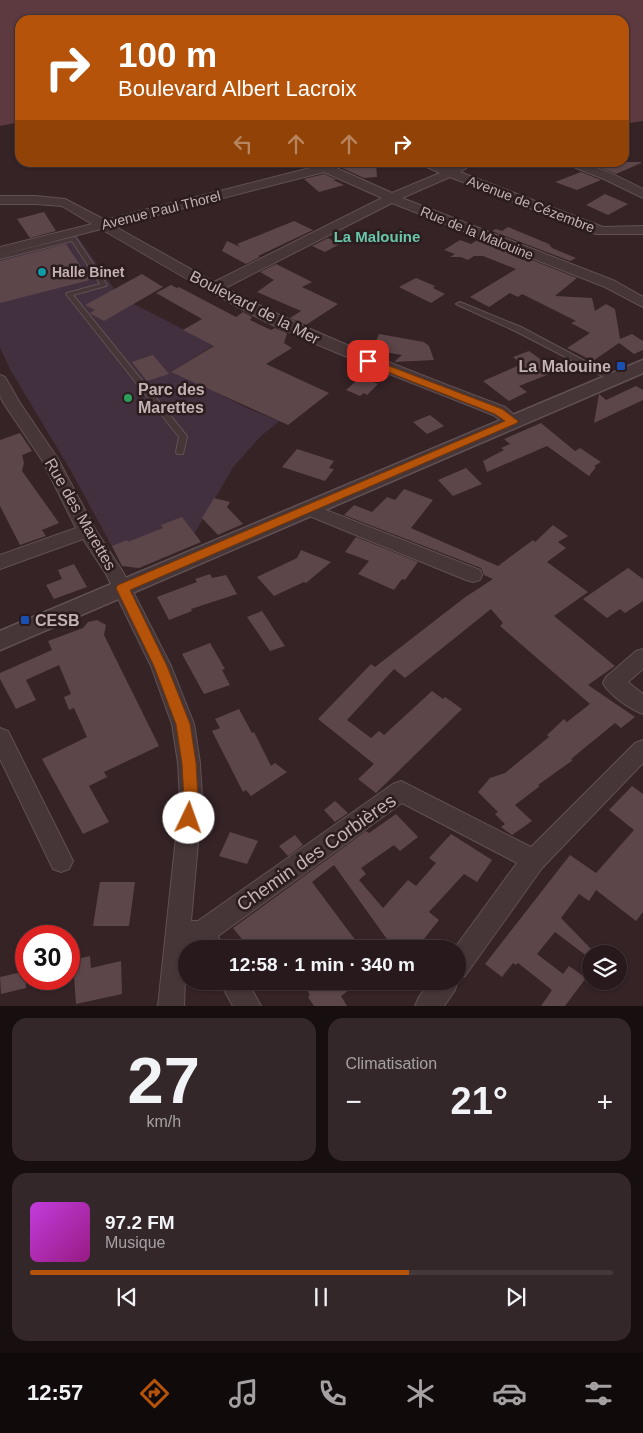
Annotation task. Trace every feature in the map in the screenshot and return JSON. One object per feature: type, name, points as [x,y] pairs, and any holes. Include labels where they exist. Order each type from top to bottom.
[{"type":"street","name":"Avenue Paul Thorel","points":[[0,251],[313,167]]},
{"type":"street","name":"Rue de la Malouine","points":[[319,167],[533,256],[610,284],[627,292],[643,303]]},
{"type":"street","name":"Avenue de Cézembre","points":[[435,167],[601,231],[643,230]]},
{"type":"street","points":[[214,288],[392,198],[461,167]]},
{"type":"street","points":[[582,167],[608,176],[643,194]]},
{"type":"street","name":"Boulevard de la Mer","points":[[0,200],[36,200],[66,203],[214,288],[275,320],[342,350],[499,412],[513,421]]},
{"type":"street","points":[[0,641],[643,366]]},
{"type":"street","name":"Rue des Marettes","points":[[0,380],[12,404],[50,459],[87,531],[122,588],[161,666],[178,707],[185,733],[191,799],[197,939],[171,1006]]},
{"type":"street","points":[[308,509],[473,575]]},
{"type":"street","points":[[0,562],[87,531]]},
{"type":"street","points":[[643,657],[613,683],[643,705]]},
{"type":"street","points":[[0,738],[61,861]]},
{"type":"street","points":[[466,953],[534,860],[643,749]]},
{"type":"street","name":"Chemin des Corbières","points":[[197,939],[402,791],[534,860]]},
{"type":"street","points":[[238,990],[248,1006]]},
{"type":"street","points":[[428,1006],[440,990]]},
{"type":"lane","points":[[0,257],[74,239],[104,285],[69,294],[183,437],[180,452]]},
{"type":"lane","points":[[460,304],[518,329],[613,378]]},
{"type":"shaded area","points":[[0,0],[643,0],[643,121],[629,123],[629,15],[15,15],[15,123],[0,126]]},
{"type":"shaded area","name":"Parc des Marettes","points":[[77,236],[120,297],[214,345],[173,371],[247,408],[279,421],[260,437],[234,466],[188,544],[136,568],[122,565],[71,471],[11,371],[0,348],[0,255]]},
{"type":"building","points":[[629,162],[641,162],[641,163],[616,174],[598,167],[629,167]]},
{"type":"building","points":[[340,167],[376,167],[377,177],[364,178]]},
{"type":"building","points":[[581,172],[601,180],[577,190],[555,182]]},
{"type":"building","points":[[324,174],[344,185],[319,192],[304,179]]},
{"type":"building","points":[[605,194],[628,204],[608,215],[586,205]]},
{"type":"building","points":[[44,212],[56,231],[30,238],[17,219]]},
{"type":"building","points":[[294,221],[313,230],[258,256],[260,257],[246,264],[222,251],[227,241],[240,247],[237,244]]},
{"type":"building","points":[[508,227],[549,244],[552,248],[576,258],[570,261],[492,231],[496,229],[502,231]]},
{"type":"building","points":[[328,238],[340,244],[325,252],[312,246]]},
{"type":"building","points":[[479,239],[577,278],[555,296],[592,298],[595,311],[606,304],[615,309],[620,339],[632,334],[643,341],[643,350],[634,354],[619,343],[593,361],[567,348],[590,333],[571,323],[576,321],[522,294],[518,297],[510,293],[489,307],[470,297],[516,269],[483,256],[474,256],[468,260],[461,257],[450,257],[455,254],[444,250],[460,240],[471,244]]},
{"type":"building","name":"Halle Binet","points":[[66,244],[90,280],[0,303],[0,261]]},
{"type":"building","points":[[276,264],[312,282],[302,287],[338,304],[306,325],[290,318],[301,311],[257,292],[274,280],[260,272]]},
{"type":"building","points":[[142,274],[163,287],[104,321],[90,313],[95,310],[85,305]]},
{"type":"building","points":[[416,278],[435,286],[433,288],[445,294],[431,303],[399,287]]},
{"type":"building","points":[[171,285],[179,287],[236,317],[243,312],[252,317],[250,320],[271,330],[275,328],[287,333],[284,343],[292,348],[266,364],[329,393],[288,425],[171,372],[214,346],[183,330],[202,319],[156,293]]},
{"type":"building","points":[[379,334],[424,342],[429,346],[434,360],[394,362],[402,355],[372,350]]},
{"type":"building","points":[[529,351],[557,371],[519,386],[527,392],[509,401],[483,381],[522,364],[513,357]]},
{"type":"building","points":[[153,355],[169,374],[147,381],[132,362]]},
{"type":"building","points":[[361,377],[378,384],[367,395],[364,393],[360,396],[346,390]]},
{"type":"building","points":[[636,386],[643,390],[643,400],[594,423],[599,394],[606,400]]},
{"type":"building","points":[[430,415],[444,426],[427,434],[413,422]]},
{"type":"building","points":[[541,423],[575,451],[580,448],[601,462],[594,466],[596,467],[589,476],[547,446],[487,472],[483,461],[504,450],[501,448],[510,444],[504,439]]},
{"type":"building","points":[[20,433],[32,451],[22,455],[24,463],[22,471],[59,523],[42,530],[46,536],[20,545],[0,506],[0,440]]},
{"type":"building","points":[[297,449],[334,461],[329,468],[334,469],[325,481],[282,467]]},
{"type":"building","points":[[466,468],[482,484],[453,496],[438,480]]},
{"type":"building","points":[[404,489],[433,500],[411,528],[498,566],[533,540],[535,542],[553,525],[568,536],[558,542],[566,548],[547,562],[588,592],[554,616],[615,666],[588,685],[635,717],[621,728],[615,723],[571,759],[573,760],[538,785],[540,786],[515,805],[532,821],[512,835],[501,827],[505,824],[495,814],[498,812],[478,792],[490,778],[505,773],[549,737],[547,735],[564,719],[567,722],[590,704],[500,626],[503,623],[491,609],[405,678],[394,669],[347,720],[371,738],[379,731],[384,735],[432,691],[443,699],[445,697],[462,709],[376,793],[358,779],[374,764],[318,719],[371,664],[375,667],[464,598],[493,579],[484,575],[481,568],[344,515],[354,505],[372,512],[387,497],[395,500]]},
{"type":"building","points":[[214,498],[230,502],[227,507],[243,524],[218,535],[202,518]]},
{"type":"building","points":[[182,517],[201,542],[139,568],[122,566],[112,546],[127,540],[128,542],[163,528],[161,525]]},
{"type":"building","points":[[356,537],[418,562],[405,580],[402,579],[394,590],[358,574],[369,561],[345,552]]},
{"type":"building","points":[[301,550],[331,562],[306,583],[304,582],[274,596],[257,577],[297,558]]},
{"type":"building","points":[[74,564],[87,587],[54,599],[46,585],[62,579],[58,570]]},
{"type":"building","points":[[628,568],[643,579],[643,601],[625,613],[620,609],[607,618],[583,599]]},
{"type":"building","points":[[210,574],[212,578],[226,575],[237,594],[191,609],[192,611],[169,620],[157,597],[197,582],[195,579]]},
{"type":"building","points":[[262,611],[285,646],[270,651],[247,617]]},
{"type":"building","points":[[97,620],[106,625],[104,635],[159,746],[104,772],[107,777],[89,786],[109,822],[83,834],[42,759],[87,737],[74,708],[69,710],[64,697],[71,694],[59,665],[26,680],[36,700],[16,709],[0,679],[0,673],[52,650],[48,641],[83,628],[88,622]]},
{"type":"building","points":[[210,643],[225,669],[222,670],[230,685],[204,694],[182,654]]},
{"type":"building","points":[[239,709],[252,733],[254,732],[271,766],[275,763],[287,772],[251,796],[246,790],[243,792],[212,731],[220,728],[215,719]]},
{"type":"building","points":[[632,786],[643,794],[643,912],[636,921],[596,890],[589,901],[579,894],[561,918],[587,945],[582,945],[582,952],[555,932],[537,954],[563,974],[569,966],[582,975],[582,983],[565,1006],[541,1006],[552,990],[518,963],[516,965],[513,963],[502,977],[485,964],[570,855],[596,873],[634,830],[609,810]]},
{"type":"building","points":[[335,801],[348,813],[335,822],[324,810]]},
{"type":"building","points":[[396,814],[418,837],[400,851],[394,845],[361,868],[366,874],[359,880],[383,908],[408,880],[416,886],[436,863],[429,858],[451,834],[492,860],[477,882],[464,874],[429,912],[439,920],[423,940],[388,940],[334,865],[312,882],[355,940],[243,940],[233,928],[366,831],[369,833]]},
{"type":"building","points":[[230,832],[258,841],[247,864],[219,856]]},
{"type":"building","points":[[295,835],[303,845],[288,856],[279,846]]},
{"type":"building","points":[[100,882],[135,882],[129,926],[93,926]]},
{"type":"building","points":[[90,956],[91,968],[121,961],[122,994],[76,1004],[75,990],[80,990],[80,958]]},
{"type":"building","points":[[15,974],[15,990],[18,990],[1,994],[0,977]]},
{"type":"building","points":[[307,990],[349,990],[341,996],[347,1006],[314,1006],[308,997],[310,995]]},
{"type":"place","name":"Halle Binet","points":[[42,272]]},
{"type":"place","name":"La Malouine","points":[[621,366]]},
{"type":"place","name":"Parc des Marettes","points":[[128,398]]},
{"type":"place","name":"CESB","points":[[25,620]]},
{"type":"district","name":"La Malouine","points":[[377,237]]},
{"type":"route","points":[[189,818],[191,799],[189,763],[183,724],[161,666],[122,588],[513,421],[499,412],[368,361]]}]
